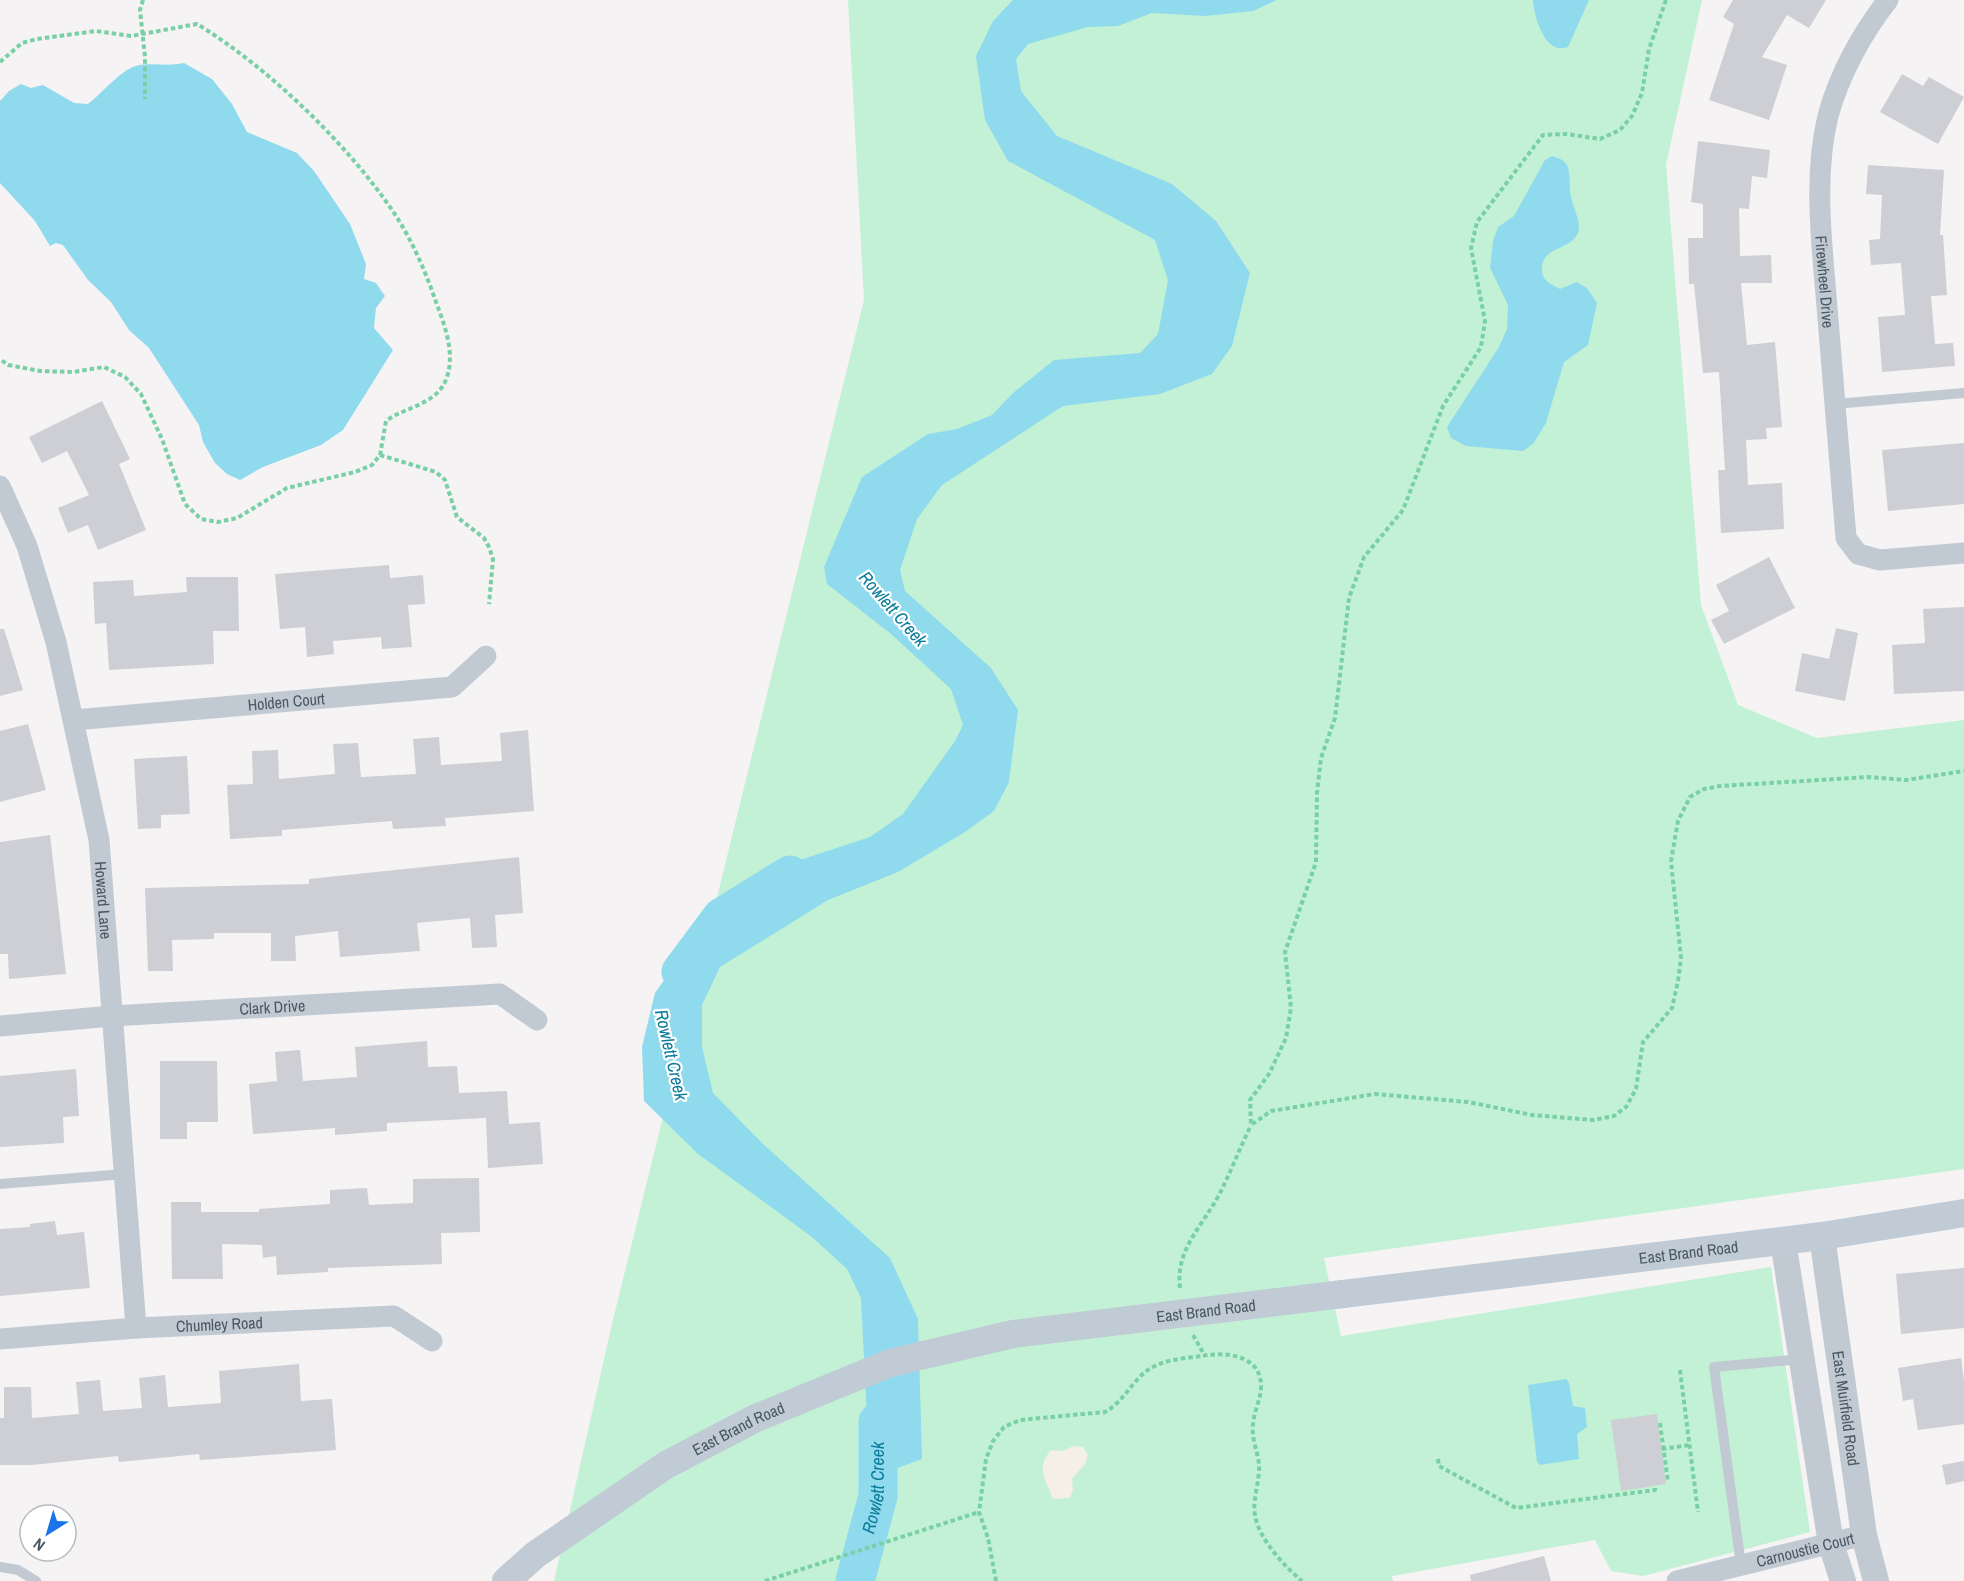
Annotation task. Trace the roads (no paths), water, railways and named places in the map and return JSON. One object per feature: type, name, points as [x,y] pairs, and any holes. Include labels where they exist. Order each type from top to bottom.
[{"type":"main road","name":"East Brand Road","points":[[506,1581],[535,1555],[666,1465],[756,1418],[890,1363],[1013,1334],[1822,1236],[1964,1213]]},
{"type":"street","name":"Firewheel Drive","points":[[1888,0],[1875,16],[1839,85],[1828,116],[1822,149],[1824,259],[1846,538],[1858,554],[1880,560],[1964,553]]},
{"type":"street","name":"Howard Lane","points":[[0,486],[27,546],[56,642],[99,840],[136,1328]]},
{"type":"street","name":"Holden Court","points":[[74,720],[452,687],[486,656]]},
{"type":"street","name":"Clark Drive","points":[[0,1026],[112,1016],[500,994],[537,1020]]},
{"type":"street","name":"East Muirfield Road","points":[[1822,1236],[1864,1535],[1876,1581]]},
{"type":"street","points":[[1783,1240],[1831,1544],[1843,1581]]},
{"type":"street","name":"Chumley Road","points":[[0,1339],[136,1328],[394,1316],[432,1341]]},
{"type":"street","name":"Carnoustie Court","points":[[1677,1581],[1864,1535]]},
{"type":"lane","points":[[1835,404],[1964,393]]},
{"type":"lane","points":[[0,1184],[125,1174]]},
{"type":"lane","points":[[1741,1565],[1714,1367],[1802,1359]]},
{"type":"lane","points":[[0,1567],[18,1570],[36,1581]]},
{"type":"water","points":[[1013,0],[1277,0],[1253,11],[1205,16],[1152,13],[1118,26],[1088,27],[1028,44],[1016,59],[1021,91],[1057,136],[1172,184],[1216,221],[1250,273],[1232,346],[1212,374],[1160,394],[1063,406],[942,485],[917,519],[900,570],[905,591],[991,668],[1018,710],[1009,782],[994,811],[965,832],[898,872],[828,900],[720,967],[702,1005],[702,1047],[713,1093],[763,1144],[890,1258],[918,1319],[922,1459],[870,1478],[861,1298],[847,1269],[812,1237],[698,1154],[644,1101],[642,1047],[655,993],[681,956],[797,861],[870,837],[903,814],[955,741],[963,725],[951,689],[891,634],[827,584],[824,567],[862,477],[928,434],[957,429],[992,415],[1013,393],[1054,360],[1140,353],[1158,334],[1168,280],[1155,240],[1008,161],[985,120],[976,56],[993,21]]},
{"type":"water","points":[[1533,0],[1589,0],[1568,47],[1553,46],[1547,41],[1538,25]]},
{"type":"water","points":[[184,63],[212,79],[232,104],[247,132],[297,153],[314,171],[350,224],[366,264],[364,279],[376,283],[385,296],[376,308],[374,328],[393,350],[343,430],[321,445],[263,467],[240,480],[227,474],[215,463],[203,442],[199,425],[149,348],[129,330],[111,302],[88,280],[63,245],[56,243],[50,246],[35,221],[0,183],[0,101],[9,91],[21,84],[31,88],[43,85],[74,103],[88,104],[130,68],[142,65]]},
{"type":"water","points":[[1552,156],[1567,165],[1571,197],[1579,229],[1574,239],[1546,256],[1542,274],[1548,282],[1560,289],[1577,282],[1587,288],[1597,303],[1588,345],[1564,362],[1546,423],[1533,444],[1523,451],[1466,446],[1451,438],[1447,427],[1499,347],[1507,329],[1508,305],[1490,268],[1493,241],[1498,227],[1514,216],[1545,160]]},
{"type":"water","points":[[1566,1379],[1569,1383],[1573,1406],[1585,1408],[1587,1427],[1577,1434],[1579,1459],[1540,1465],[1537,1462],[1528,1385]]},
{"type":"waterway","name":"Rowlett Creek","points":[[681,972],[722,917],[790,875]]},
{"type":"waterway","name":"Rowlett Creek","points":[[855,1581],[878,1496],[878,1422]]}]
